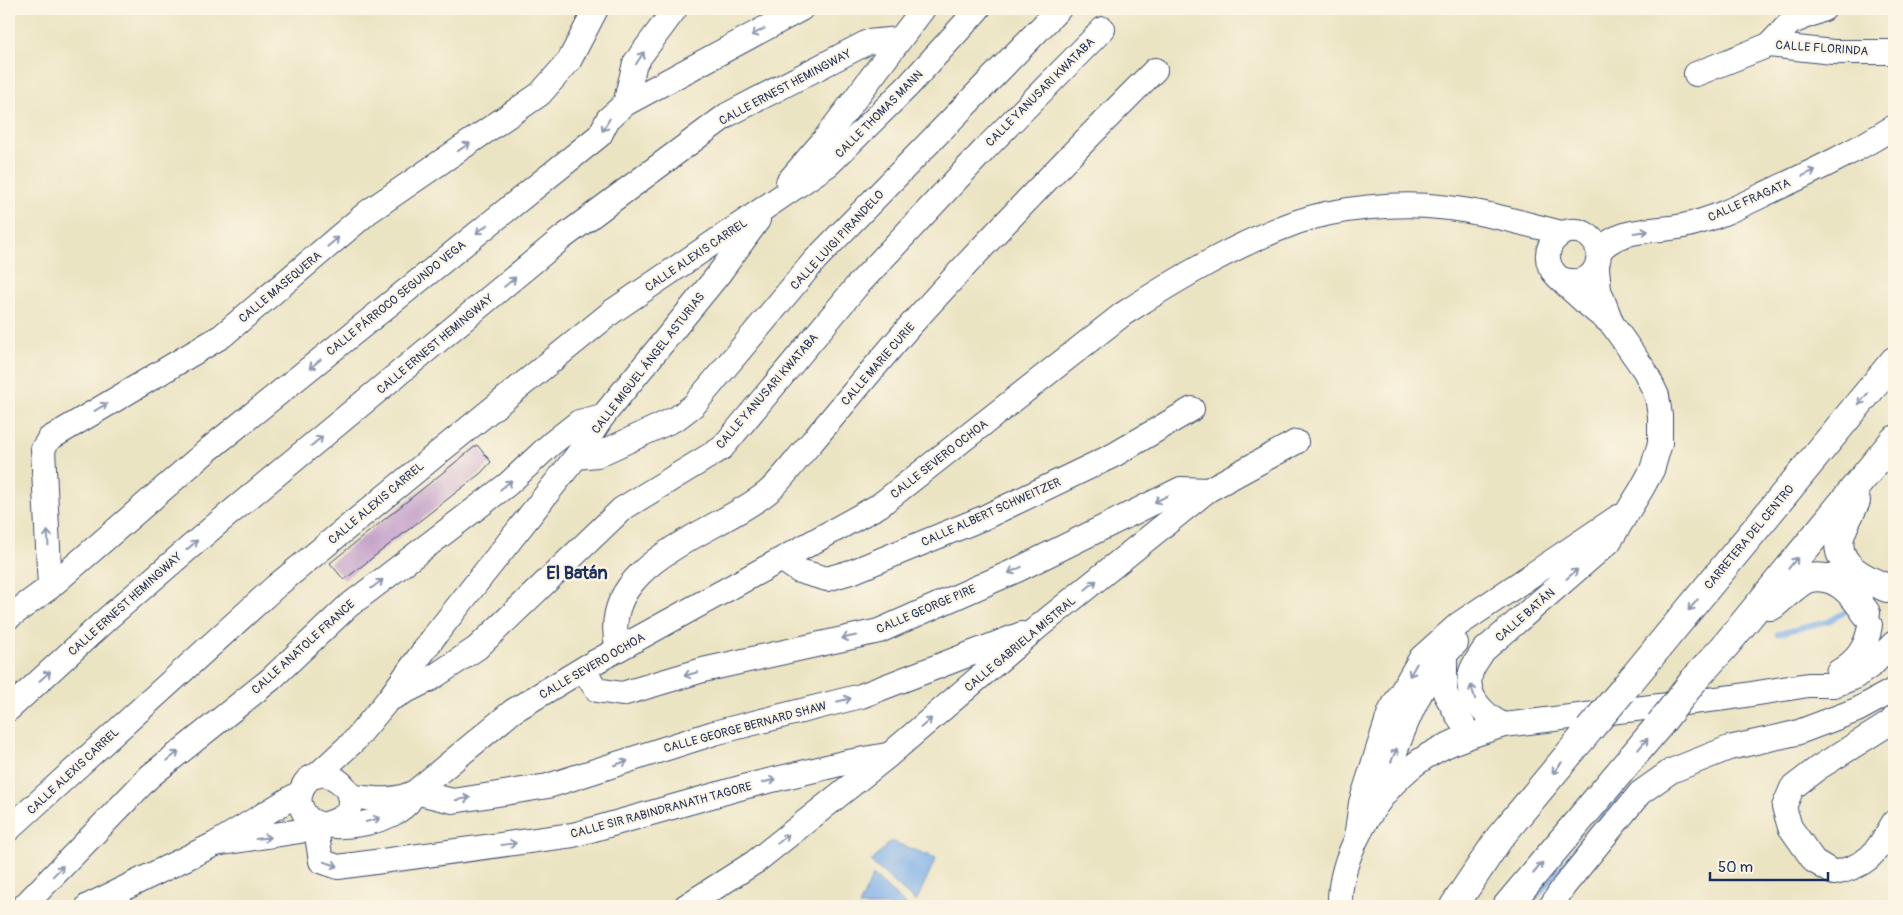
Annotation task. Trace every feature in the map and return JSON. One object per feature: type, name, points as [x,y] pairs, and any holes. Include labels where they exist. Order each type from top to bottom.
[{"type":"main road","name":"CARRETERA DEL CENTRO","points":[[1454,906],[1473,875],[1519,813],[1894,361]]},
{"type":"main road","points":[[1507,906],[1660,724],[1694,680],[1725,646],[1894,440]]},
{"type":"main road","points":[[1872,467],[1840,538],[1842,558],[1860,577],[1890,588]]},
{"type":"main road","points":[[1725,646],[1809,578],[1830,579],[1850,591],[1868,619]]},
{"type":"main road","points":[[1441,906],[1454,890],[1473,875]]},
{"type":"street","name":"CALLE MASEQUERA","points":[[50,587],[43,449],[49,438],[222,336],[368,212],[540,94],[569,61],[596,9]]},
{"type":"street","points":[[625,104],[635,63],[676,9]]},
{"type":"street","name":"CALLE PÁRROCO SEGUNDO VEGA","points":[[9,617],[50,587],[216,444],[600,135],[608,120],[625,104],[801,9]]},
{"type":"street","name":"CALLE MIGUEL ÁNGEL ASTURIAS","points":[[308,784],[354,741],[388,700],[436,634],[576,457],[604,416],[718,275],[768,206],[824,140],[923,9]]},
{"type":"street","name":"CALLE THOMAS MANN","points":[[768,206],[829,164],[908,86],[978,9]]},
{"type":"street","name":"CALLE LUIGI PIRANDELO","points":[[576,457],[597,455],[677,418],[694,405],[815,260],[1059,9]]},
{"type":"street","points":[[1769,45],[1790,23],[1824,9]]},
{"type":"street","name":"CALLE YANUSARI KWATABA","points":[[388,700],[432,678],[477,648],[622,509],[722,448],[856,287],[985,148],[1103,29]]},
{"type":"street","name":"CALLE ERNEST HEMINGWAY","points":[[9,709],[109,617],[218,523],[570,232],[727,115],[868,42],[900,39]]},
{"type":"street","name":"CALLE FLORINDA","points":[[1696,74],[1769,45],[1833,52],[1894,52]]},
{"type":"street","name":"CALLE MARIE CURIE","points":[[618,649],[614,631],[620,606],[634,578],[665,553],[770,491],[915,321],[1041,185],[1155,70]]},
{"type":"street","name":"CALLE FRAGATA","points":[[1598,259],[1605,243],[1631,233],[1684,226],[1730,210],[1855,151],[1894,127]]},
{"type":"street","name":"CALLE ALEXIS CARREL","points":[[9,829],[275,587],[438,452],[613,312],[768,206]]},
{"type":"street","name":"CALLE SEVERO OCHOA","points":[[415,792],[513,711],[618,649],[880,505],[1123,314],[1159,290],[1223,256],[1298,222],[1365,207],[1439,206],[1486,214],[1562,233]]},
{"type":"street","name":"CALLE SEVERO OCHOA","points":[[1486,214],[1527,240],[1555,274]]},
{"type":"street","points":[[1581,232],[1589,236],[1596,243],[1598,259],[1585,279],[1567,281],[1555,274],[1548,260],[1548,249],[1562,233],[1581,232]]},
{"type":"street","name":"CALLE BATÁN","points":[[1504,725],[1490,719],[1481,710],[1470,692],[1470,673],[1483,651],[1609,542],[1652,470],[1660,443],[1660,416],[1657,396],[1645,371],[1612,324],[1599,290],[1598,259]]},
{"type":"street","name":"CALLE BATÁN","points":[[1555,274],[1582,302],[1612,324]]},
{"type":"street","name":"CALLE ALBERT SCHWEITZER","points":[[783,560],[798,572],[827,579],[854,571],[983,518],[1114,455],[1192,409]]},
{"type":"street","name":"CALLE ANATOLE FRANCE","points":[[24,906],[150,776],[271,679],[346,607],[508,484],[578,422],[604,416]]},
{"type":"street","name":"CALLE GABRIELA MISTRAL","points":[[686,906],[756,862],[889,755],[1038,627],[1208,490],[1296,442]]},
{"type":"street","name":"CALLE GEORGE PIRE","points":[[586,667],[586,674],[597,690],[622,694],[703,670],[879,631],[1017,570],[1181,489],[1208,490]]},
{"type":"street","name":"CALLE BATÁN","points":[[1356,838],[1360,803],[1390,712],[1421,658],[1460,624],[1628,510]]},
{"type":"street","points":[[1808,685],[1851,664],[1864,645],[1868,619],[1868,601],[1876,593],[1890,588]]},
{"type":"street","name":"CALLE BATÁN","points":[[1380,802],[1390,764],[1428,676],[1445,654],[1513,589]]},
{"type":"street","points":[[1868,619],[1878,632],[1894,635]]},
{"type":"street","name":"CALLE BATÁN","points":[[1460,624],[1445,654],[1445,693],[1469,735]]},
{"type":"street","name":"CALLE GEORGE BERNARD SHAW","points":[[415,792],[453,800],[548,786],[714,733],[861,696],[1038,627]]},
{"type":"street","points":[[1340,906],[1344,868],[1356,838],[1380,802],[1408,770],[1436,751],[1469,735],[1504,725],[1733,697],[1808,685],[1834,685],[1853,678],[1872,665],[1894,643]]},
{"type":"street","points":[[1551,906],[1564,896],[1640,793],[1671,771],[1729,748],[1796,733],[1856,710],[1894,690]]},
{"type":"street","points":[[1894,718],[1890,723],[1818,768],[1792,788],[1784,807],[1790,827],[1814,861],[1834,873],[1855,868],[1875,854],[1894,822]]},
{"type":"street","name":"CALLE MIGUEL ÁNGEL ASTURIAS","points":[[348,791],[348,766],[354,741]]},
{"type":"street","name":"CALLE SIR RABINDRANATH TAGORE","points":[[321,824],[321,861],[338,867],[573,835],[747,786],[848,762],[889,755]]},
{"type":"street","points":[[88,906],[215,844],[308,784],[333,776],[348,791],[380,800],[402,798],[415,792]]},
{"type":"street","points":[[308,784],[299,801],[307,818],[321,824],[351,827],[391,815],[406,807],[415,792]]},
{"type":"street","points":[[215,844],[300,831],[321,824],[336,822],[344,815],[349,806],[348,791]]},
{"type":"street","name":"CALLE GABRIELA MISTRAL","points":[[719,906],[756,862]]},
{"type":"water","points":[[891,841],[936,858],[916,902],[871,862]]},
{"type":"water","points":[[873,875],[907,906],[859,906]]},
{"type":"building","points":[[477,445],[491,462],[481,473],[344,580],[330,563]]},
{"type":"waterway","points":[[1777,634],[1829,621],[1845,612]]},
{"type":"waterway","points":[[1529,906],[1651,757]]},
{"type":"district","name":"El Batán","points":[[577,573]]}]
